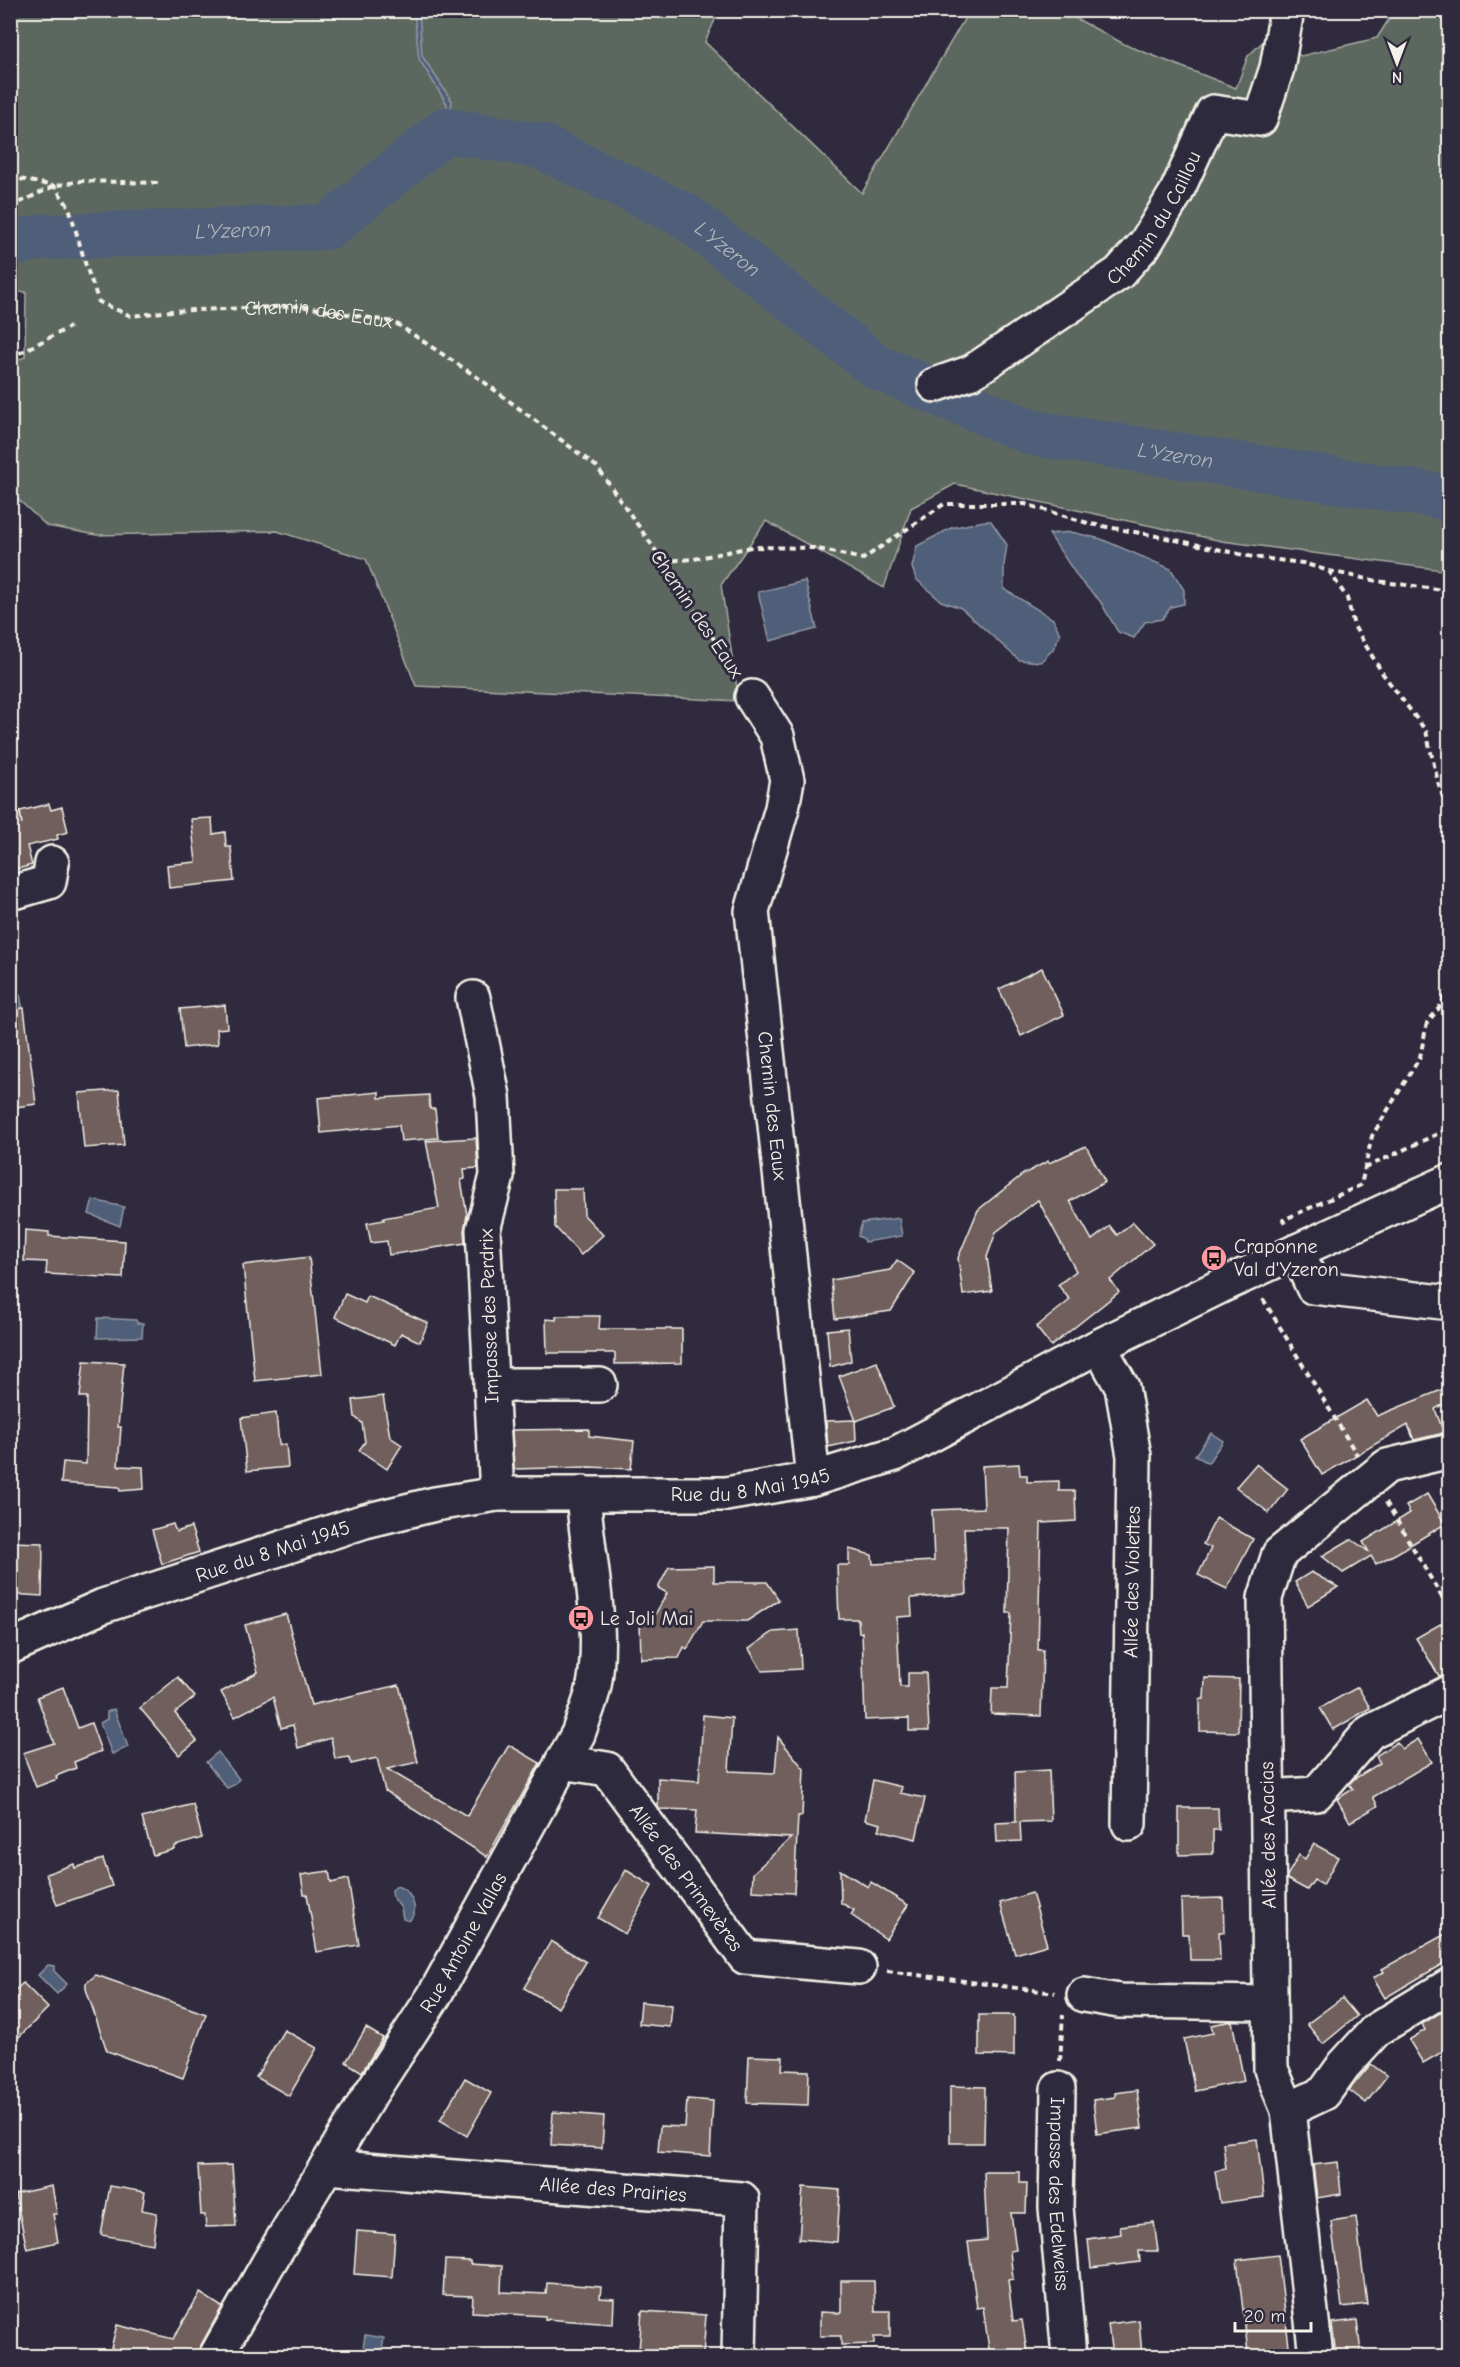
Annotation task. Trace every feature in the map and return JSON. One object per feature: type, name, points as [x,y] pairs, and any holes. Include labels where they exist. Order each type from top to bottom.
[{"type":"street","name":"Chemin du Caillou","points":[[935,385],[972,372],[1119,273],[1145,244],[1176,193],[1213,112],[1260,119],[1276,68],[1287,10]]},
{"type":"street","name":"Chemin des Eaux","points":[[753,698],[777,736],[787,780],[782,808],[752,911],[813,1479]]},
{"type":"street","points":[[10,891],[49,882],[52,863]]},
{"type":"street","name":"Impasse des Perdrix","points":[[473,998],[494,1096],[497,1176],[483,1230],[497,1494]]},
{"type":"street","name":"Rue du 8 Mai 1945","points":[[10,1647],[103,1606],[365,1521],[435,1504],[497,1494],[726,1494],[813,1479],[895,1455],[1099,1346],[1449,1181]]},
{"type":"street","points":[[1297,1251],[1313,1287],[1449,1303]]},
{"type":"street","name":"Allée des Violettes","points":[[1099,1346],[1122,1387],[1134,1456],[1129,1824]]},
{"type":"street","points":[[491,1385],[600,1385]]},
{"type":"street","name":"Allée des Acacias","points":[[1288,2110],[1271,2069],[1264,1598],[1279,1554],[1387,1466],[1449,1451]]},
{"type":"street","name":"Rue Antoine Vallas","points":[[216,2356],[326,2167],[434,1996],[578,1734],[594,1688],[597,1662],[596,1619],[583,1493]]},
{"type":"street","points":[[1267,1797],[1316,1794],[1370,1732],[1449,1692]]},
{"type":"street","name":"Allée des Primevères","points":[[562,1762],[607,1769],[745,1958],[860,1967]]},
{"type":"street","points":[[1316,2356],[1288,2110],[1324,2093],[1344,2065],[1376,2030],[1449,1985]]},
{"type":"street","points":[[1074,1995],[1119,2001],[1270,2003]]},
{"type":"street","name":"Impasse des Edelweiss","points":[[1058,2089],[1056,2207],[1069,2356]]},
{"type":"street","name":"Allée des Prairies","points":[[326,2167],[742,2199],[739,2356]]},
{"type":"path","points":[[10,177],[54,186]]},
{"type":"path","points":[[10,207],[54,186],[81,181],[162,183]]},
{"type":"path","name":"Chemin des Eaux","points":[[54,186],[69,207],[99,302],[131,316],[171,311],[300,306],[394,322],[480,379],[597,467],[663,561],[753,698]]},
{"type":"path","points":[[10,358],[70,327]]},
{"type":"path","points":[[663,561],[694,559],[751,547],[814,548],[863,559],[944,504],[1025,504],[1091,524],[1253,557],[1303,563],[1377,581],[1449,591]]},
{"type":"path","points":[[1329,571],[1347,598],[1354,626],[1383,674],[1426,730],[1449,819]]},
{"type":"path","points":[[1297,1251],[1283,1220],[1361,1185],[1371,1136],[1420,1057],[1427,1023],[1439,1008],[1449,985]]},
{"type":"path","points":[[1365,1168],[1449,1128]]},
{"type":"path","points":[[1270,1309],[1354,1450]]},
{"type":"path","points":[[1397,1521],[1449,1611]]},
{"type":"path","points":[[860,1967],[1074,1995]]},
{"type":"path","name":"Impasse des Edelweiss","points":[[1058,2089],[1074,1995]]},
{"type":"green space","points":[[11,11],[719,11],[705,42],[862,193],[969,11],[1062,11],[1126,45],[1236,88],[1248,56],[1271,34],[1301,56],[1377,38],[1394,11],[1449,11],[1449,571],[1222,541],[955,484],[911,508],[884,588],[766,521],[721,585],[739,701],[416,686],[366,559],[277,531],[97,535],[47,526],[11,493],[11,362],[25,357],[26,292],[11,292]]},
{"type":"water","points":[[414,11],[419,11],[422,56],[452,101],[447,133],[444,130],[447,104],[419,59]]},
{"type":"water","points":[[991,521],[1007,545],[1004,589],[1053,619],[1060,634],[1053,649],[1041,662],[1019,660],[961,608],[941,601],[916,579],[912,567],[917,546],[951,528]]},
{"type":"water","points":[[1071,532],[1101,539],[1171,569],[1184,590],[1184,604],[1171,607],[1162,619],[1145,622],[1134,638],[1118,632],[1100,601],[1079,579],[1049,534]]},
{"type":"water","points":[[805,581],[817,629],[770,641],[758,592]]},
{"type":"water","points":[[20,995],[23,1010],[11,1012],[11,996]]},
{"type":"water","points":[[93,1200],[124,1207],[120,1226],[89,1214]]},
{"type":"water","points":[[899,1218],[902,1236],[865,1242],[858,1236],[862,1223]]},
{"type":"water","points":[[98,1318],[136,1320],[137,1323],[143,1323],[142,1337],[97,1338]]},
{"type":"water","points":[[1211,1433],[1223,1441],[1208,1463],[1195,1455]]},
{"type":"water","points":[[114,1709],[128,1747],[112,1754],[100,1723],[107,1719],[107,1712]]},
{"type":"water","points":[[218,1752],[239,1779],[227,1788],[206,1762]]},
{"type":"water","points":[[397,1886],[405,1890],[413,1901],[414,1915],[409,1921],[403,1919],[401,1908],[392,1896],[392,1890]]},
{"type":"water","points":[[48,1965],[54,1966],[54,1971],[67,1984],[57,1994],[38,1975]]},
{"type":"water","points":[[365,2335],[384,2338],[381,2356],[362,2356]]},
{"type":"building","points":[[49,804],[51,810],[62,807],[68,832],[57,835],[58,839],[27,846],[32,865],[10,871],[10,810],[19,809],[22,824],[20,811]]},
{"type":"building","points":[[212,818],[213,834],[225,832],[226,847],[231,847],[234,881],[169,888],[167,865],[196,862],[191,819]]},
{"type":"building","points":[[1042,968],[1064,1015],[1021,1036],[999,989]]},
{"type":"building","points":[[225,1005],[227,1028],[217,1029],[218,1044],[184,1048],[180,1009]]},
{"type":"building","points":[[24,1008],[36,1104],[10,1108],[10,1009]]},
{"type":"building","points":[[119,1090],[124,1145],[84,1148],[79,1093]]},
{"type":"building","points":[[379,1092],[379,1098],[429,1095],[430,1109],[435,1109],[438,1138],[401,1141],[399,1125],[321,1133],[318,1098]]},
{"type":"building","points":[[476,1138],[478,1168],[464,1169],[465,1179],[461,1180],[467,1215],[464,1231],[465,1243],[389,1255],[387,1241],[371,1243],[367,1223],[439,1208],[426,1141]]},
{"type":"building","points":[[1086,1146],[1105,1182],[1070,1201],[1092,1240],[1110,1226],[1117,1235],[1133,1222],[1153,1244],[1110,1280],[1119,1292],[1051,1346],[1036,1327],[1070,1300],[1058,1285],[1076,1271],[1038,1200],[996,1232],[987,1257],[992,1291],[963,1295],[958,1258],[978,1210],[1022,1175],[1048,1161],[1049,1163]]},
{"type":"building","points":[[554,1189],[583,1189],[584,1215],[603,1235],[581,1255],[555,1227]]},
{"type":"building","points":[[25,1230],[49,1232],[49,1236],[125,1241],[123,1278],[46,1274],[47,1262],[24,1261]]},
{"type":"building","points":[[309,1257],[322,1374],[255,1381],[243,1265]]},
{"type":"building","points":[[897,1260],[915,1273],[891,1311],[835,1319],[831,1280],[890,1270]]},
{"type":"building","points":[[345,1294],[365,1303],[368,1296],[428,1323],[420,1342],[401,1333],[395,1345],[335,1317]]},
{"type":"building","points":[[556,1316],[600,1316],[599,1329],[682,1329],[682,1363],[615,1364],[615,1353],[547,1353],[546,1319],[556,1320]]},
{"type":"building","points":[[848,1328],[851,1361],[830,1367],[827,1330]]},
{"type":"building","points":[[84,1361],[124,1363],[118,1427],[121,1427],[118,1466],[143,1467],[144,1489],[120,1491],[119,1487],[61,1483],[63,1462],[86,1464],[87,1397],[80,1397]]},
{"type":"building","points":[[877,1362],[894,1407],[856,1421],[839,1376]]},
{"type":"building","points":[[1444,1389],[1449,1401],[1435,1409],[1444,1433],[1414,1440],[1408,1425],[1322,1475],[1300,1439],[1367,1400],[1377,1416]]},
{"type":"building","points":[[383,1396],[390,1437],[402,1445],[387,1469],[359,1450],[365,1442],[362,1423],[355,1417],[353,1400]]},
{"type":"building","points":[[276,1413],[279,1445],[286,1444],[288,1467],[247,1471],[241,1418]]},
{"type":"building","points":[[855,1420],[856,1441],[828,1447],[826,1421]]},
{"type":"building","points":[[589,1429],[589,1436],[634,1441],[631,1469],[590,1467],[514,1469],[512,1430]]},
{"type":"building","points":[[1019,1464],[1020,1475],[1027,1475],[1027,1482],[1059,1481],[1059,1491],[1075,1491],[1076,1521],[1041,1523],[1038,1650],[1043,1650],[1041,1716],[991,1714],[992,1688],[1008,1688],[1011,1613],[1007,1613],[1009,1528],[964,1528],[967,1594],[911,1598],[912,1616],[897,1617],[900,1687],[908,1687],[908,1673],[926,1673],[929,1731],[909,1731],[909,1718],[865,1720],[862,1632],[859,1633],[858,1619],[839,1619],[837,1565],[849,1565],[849,1549],[872,1555],[873,1564],[934,1561],[932,1510],[984,1508],[982,1466]]},
{"type":"building","points":[[1256,1464],[1288,1489],[1269,1513],[1236,1487]]},
{"type":"building","points":[[1427,1494],[1445,1524],[1397,1553],[1376,1564],[1371,1556],[1343,1573],[1322,1556],[1351,1539],[1369,1552],[1363,1542],[1410,1513],[1406,1506]]},
{"type":"building","points":[[1216,1518],[1253,1539],[1227,1589],[1198,1575],[1211,1548],[1203,1544]]},
{"type":"building","points":[[173,1524],[176,1532],[191,1527],[199,1552],[162,1564],[152,1530]]},
{"type":"building","points":[[10,1542],[43,1543],[42,1596],[10,1594]]},
{"type":"building","points":[[714,1566],[714,1582],[767,1582],[779,1600],[747,1621],[703,1621],[687,1649],[684,1647],[679,1658],[641,1659],[640,1621],[652,1620],[667,1593],[658,1588],[669,1567]]},
{"type":"building","points":[[1311,1572],[1338,1587],[1308,1606],[1295,1582]]},
{"type":"building","points":[[286,1614],[311,1705],[399,1685],[418,1762],[387,1769],[467,1816],[509,1745],[540,1763],[487,1857],[385,1791],[377,1758],[351,1764],[349,1757],[335,1759],[331,1738],[298,1748],[293,1725],[281,1728],[273,1697],[235,1717],[221,1692],[258,1672],[245,1625]]},
{"type":"building","points":[[1442,1623],[1449,1635],[1449,1674],[1439,1676],[1416,1638]]},
{"type":"building","points":[[799,1630],[801,1669],[762,1671],[749,1649],[773,1632]]},
{"type":"building","points":[[178,1677],[195,1697],[175,1713],[197,1741],[179,1755],[140,1708]]},
{"type":"building","points":[[1205,1678],[1239,1679],[1238,1732],[1200,1731],[1200,1699],[1204,1699]]},
{"type":"building","points":[[63,1687],[78,1728],[91,1723],[101,1751],[74,1762],[76,1768],[36,1787],[23,1753],[54,1743],[37,1697]]},
{"type":"building","points":[[1358,1687],[1370,1708],[1333,1730],[1320,1708]]},
{"type":"building","points":[[703,1715],[732,1718],[729,1771],[775,1773],[778,1737],[804,1769],[802,1816],[798,1816],[794,1893],[752,1891],[753,1873],[791,1838],[695,1833],[697,1810],[659,1809],[658,1778],[699,1781]]},
{"type":"building","points":[[1418,1739],[1432,1762],[1373,1797],[1378,1806],[1350,1822],[1337,1799],[1353,1789],[1349,1784],[1380,1763],[1376,1756],[1397,1742],[1402,1749]]},
{"type":"building","points":[[1049,1770],[1051,1821],[1020,1822],[1021,1841],[997,1842],[996,1823],[1016,1822],[1015,1772]]},
{"type":"building","points":[[873,1780],[902,1787],[900,1793],[925,1798],[916,1839],[879,1830],[881,1824],[865,1820]]},
{"type":"building","points":[[193,1804],[202,1838],[153,1855],[142,1818]]},
{"type":"building","points":[[1179,1808],[1218,1808],[1219,1830],[1213,1830],[1213,1854],[1179,1855]]},
{"type":"building","points":[[1314,1844],[1338,1857],[1323,1885],[1314,1880],[1307,1890],[1287,1879],[1287,1876],[1299,1855],[1305,1859]]},
{"type":"building","points":[[103,1859],[112,1886],[57,1905],[46,1874],[74,1864],[75,1868]]},
{"type":"building","points":[[626,1870],[652,1886],[625,1934],[598,1918]]},
{"type":"building","points":[[840,1870],[868,1887],[871,1882],[908,1905],[886,1939],[851,1915],[854,1910],[841,1903]]},
{"type":"building","points":[[329,1871],[331,1883],[348,1879],[359,1945],[317,1952],[307,1894],[304,1894],[301,1875]]},
{"type":"building","points":[[1032,1893],[1047,1945],[1015,1954],[1000,1903]]},
{"type":"building","points":[[1223,1898],[1224,1932],[1219,1932],[1220,1960],[1190,1960],[1189,1934],[1182,1934],[1181,1899]]},
{"type":"building","points":[[1449,1932],[1449,1960],[1385,1998],[1373,1978],[1384,1972],[1382,1969]]},
{"type":"building","points":[[551,1941],[586,1962],[558,2008],[524,1988]]},
{"type":"building","points":[[96,1975],[206,2014],[183,2078],[107,2051],[86,1989],[86,1983]]},
{"type":"building","points":[[23,1983],[48,2008],[10,2046],[10,1995]]},
{"type":"building","points":[[1342,1998],[1357,2016],[1323,2044],[1307,2024]]},
{"type":"building","points":[[641,2002],[672,2005],[670,2027],[639,2024]]},
{"type":"building","points":[[1449,2007],[1449,2048],[1423,2063],[1409,2040],[1425,2030],[1422,2024]]},
{"type":"building","points":[[979,2015],[1014,2015],[1014,2056],[979,2055]]},
{"type":"building","points":[[1232,2021],[1244,2081],[1195,2091],[1184,2039],[1213,2033],[1211,2025]]},
{"type":"building","points":[[366,2028],[383,2038],[362,2072],[346,2062]]},
{"type":"building","points":[[284,2030],[317,2048],[289,2096],[256,2077]]},
{"type":"building","points":[[749,2056],[783,2057],[782,2070],[809,2071],[808,2105],[747,2103]]},
{"type":"building","points":[[1371,2064],[1387,2076],[1366,2103],[1349,2090]]},
{"type":"building","points":[[465,2078],[491,2093],[467,2136],[440,2120]]},
{"type":"building","points":[[950,2086],[985,2087],[984,2143],[950,2143]]},
{"type":"building","points":[[1137,2090],[1142,2128],[1097,2134],[1093,2100],[1115,2097],[1115,2093]]},
{"type":"building","points":[[687,2099],[713,2101],[710,2156],[658,2152],[660,2126],[685,2127]]},
{"type":"building","points":[[553,2112],[604,2116],[602,2148],[551,2145]]},
{"type":"building","points":[[1257,2139],[1264,2197],[1220,2203],[1215,2171],[1226,2169],[1223,2143]]},
{"type":"building","points":[[1338,2162],[1341,2194],[1317,2198],[1313,2165]]},
{"type":"building","points":[[232,2165],[236,2226],[206,2227],[205,2215],[201,2215],[198,2166]]},
{"type":"building","points":[[984,2172],[1020,2172],[1020,2183],[1027,2183],[1026,2213],[1011,2213],[1016,2250],[1010,2251],[1013,2279],[1008,2280],[1013,2321],[1022,2320],[1027,2352],[1024,2356],[990,2356],[983,2307],[977,2308],[968,2242],[987,2240]]},
{"type":"building","points":[[52,2186],[57,2214],[53,2214],[58,2242],[27,2249],[15,2194]]},
{"type":"building","points":[[110,2186],[145,2192],[142,2210],[157,2213],[153,2244],[101,2235]]},
{"type":"building","points":[[803,2187],[840,2190],[837,2242],[799,2239]]},
{"type":"building","points":[[1356,2217],[1367,2304],[1342,2307],[1331,2221]]},
{"type":"building","points":[[1154,2222],[1158,2251],[1139,2251],[1140,2262],[1091,2268],[1088,2239],[1121,2234],[1120,2226]]},
{"type":"building","points":[[357,2231],[395,2234],[392,2277],[354,2274]]},
{"type":"building","points":[[1278,2255],[1289,2346],[1248,2352],[1237,2260]]},
{"type":"building","points":[[445,2260],[502,2266],[501,2292],[546,2294],[547,2283],[601,2287],[600,2298],[614,2299],[613,2324],[545,2319],[545,2316],[472,2312],[473,2296],[443,2295]]},
{"type":"building","points":[[841,2281],[874,2281],[875,2311],[890,2311],[890,2337],[874,2337],[874,2344],[841,2345],[841,2336],[820,2336],[820,2312],[841,2313]]},
{"type":"building","points":[[200,2293],[222,2307],[197,2356],[144,2356],[111,2348],[117,2325],[173,2339]]},
{"type":"building","points":[[642,2311],[706,2315],[703,2355],[639,2351]]},
{"type":"building","points":[[1139,2320],[1142,2356],[1112,2356],[1108,2324]]},
{"type":"building","points":[[1357,2320],[1361,2353],[1336,2356],[1332,2323]]},
{"type":"waterway","name":"L'Yzeron","points":[[10,244],[42,237],[328,227],[446,130],[540,146],[686,216],[877,367],[1033,433],[1450,498]]},
{"type":"place","name":"Craponne Val d'Yzeron","points":[[1214,1258]]},
{"type":"place","name":"Le Joli Mai","points":[[581,1618]]}]
